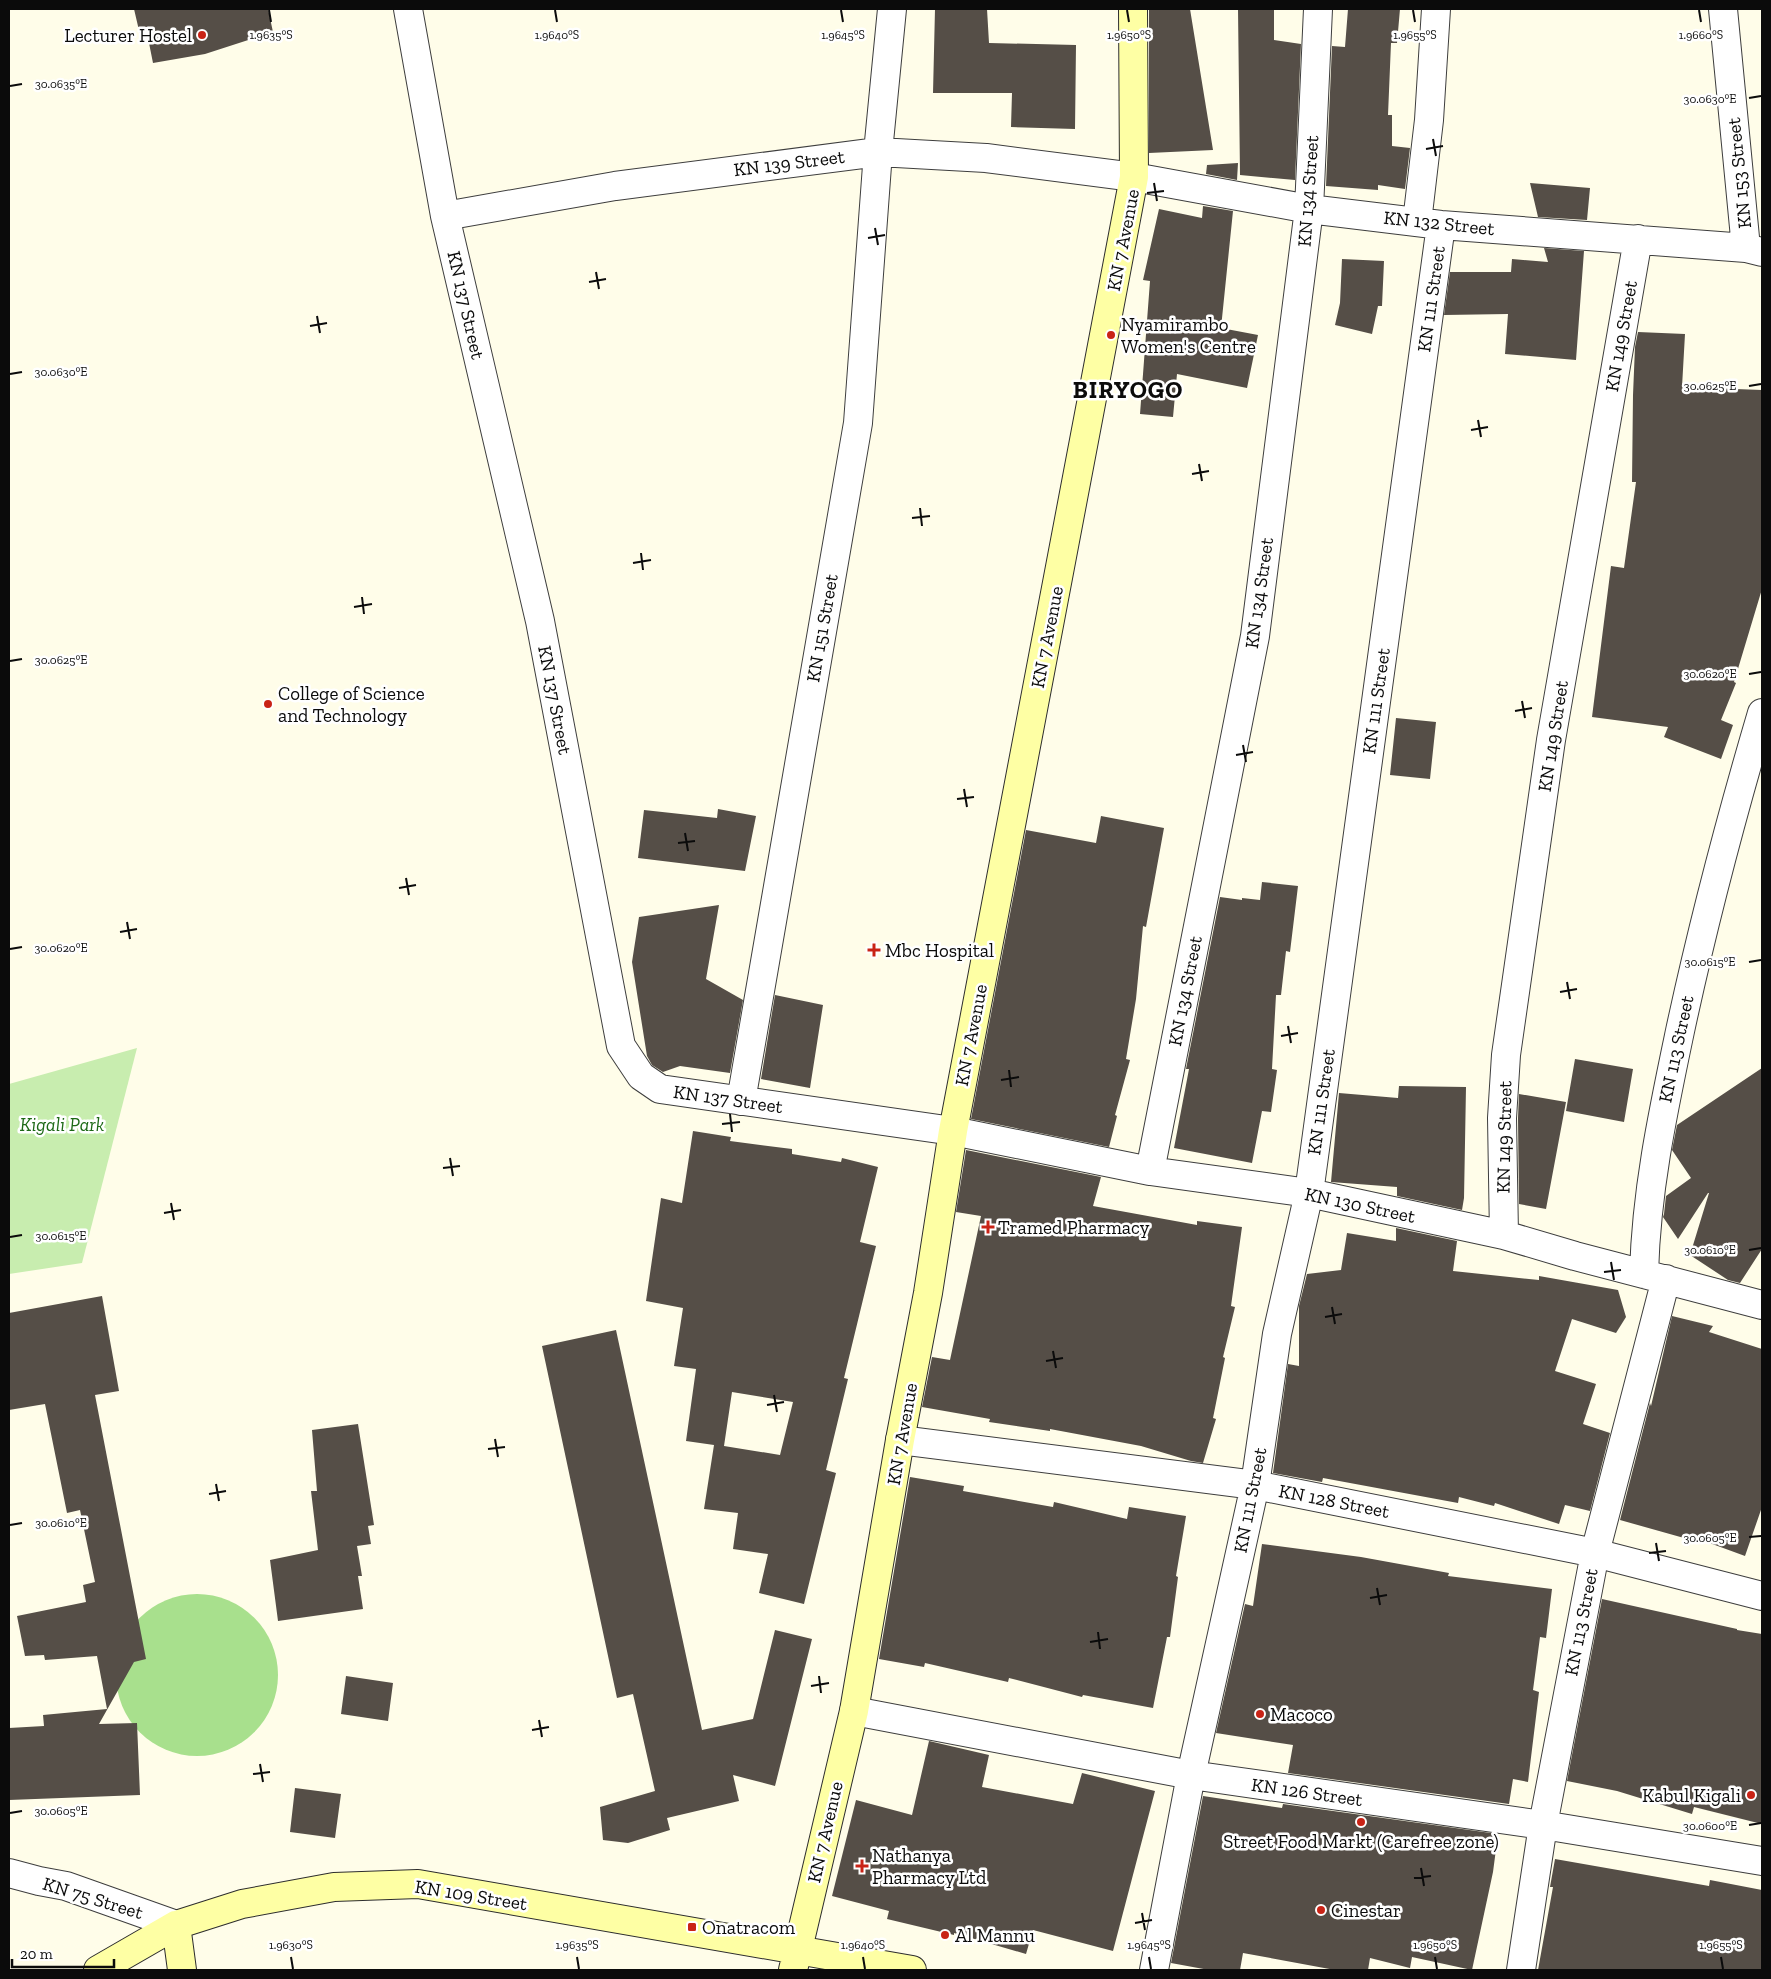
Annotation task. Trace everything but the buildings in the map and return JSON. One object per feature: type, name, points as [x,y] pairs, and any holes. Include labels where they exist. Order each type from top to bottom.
[{"type":"street","name":"KN 137 Street","points":[[408,9],[445,216],[540,621],[622,1046],[641,1076],[660,1089],[952,1131]]},
{"type":"street","name":"KN 151 Street","points":[[741,1101],[858,424],[878,152],[892,9]]},
{"type":"street","name":"KN 7 Avenue","points":[[795,1961],[854,1711],[900,1440],[928,1293],[952,1131],[1134,177],[1133,9]]},
{"type":"street","name":"KN 134 Street","points":[[1150,1171],[1255,636],[1309,209],[1318,9]]},
{"type":"street","name":"KN 111 Street","points":[[1154,1970],[1191,1775],[1255,1485],[1277,1334],[1308,1193],[1429,224],[1429,120],[1436,9]]},
{"type":"street","name":"KN 153 Street","points":[[1723,9],[1754,250]]},
{"type":"street","name":"KN 139 Street","points":[[445,216],[615,186],[878,152],[986,158],[1134,177]]},
{"type":"street","name":"KN 132 Street","points":[[1134,177],[1309,209],[1429,224],[1754,250]]},
{"type":"street","name":"KN 149 Street","points":[[1504,1236],[1502,1118],[1506,1055],[1551,740],[1638,240]]},
{"type":"street","name":"KN 113 Street","points":[[1521,1970],[1543,1825],[1594,1553],[1654,1276],[1646,1227],[1661,1120],[1726,836],[1762,713]]},
{"type":"street","name":"KN 130 Street","points":[[952,1131],[1150,1171],[1308,1193],[1504,1236],[1762,1305]]},
{"type":"street","name":"KN 128 Street","points":[[900,1440],[1255,1485],[1594,1553],[1762,1596]]},
{"type":"street","name":"KN 126 Street","points":[[854,1711],[1191,1775],[1543,1825],[1762,1861]]},
{"type":"street","name":"KN 75 Street","points":[[9,1873],[66,1886],[176,1925]]},
{"type":"street","name":"KN 109 Street","points":[[98,1970],[176,1925],[242,1904],[334,1887],[418,1884],[795,1961],[912,1970]]},
{"type":"street","points":[[176,1925],[182,1970]]},
{"type":"green space","name":"Kigali Park","points":[[137,1048],[82,1263],[9,1274],[9,1084]]},
{"type":"green space","points":[[197,1594],[228,1600],[254,1618],[272,1644],[278,1675],[272,1706],[254,1732],[228,1750],[197,1756],[166,1750],[140,1732],[122,1706],[116,1675],[122,1644],[140,1618],[166,1600]]},
{"type":"place","name":"Lecturer Hostel","points":[[202,35]]},
{"type":"place","name":"Nyamirambo Women's Centre","points":[[1111,335]]},
{"type":"place","name":"College of Science and Technology","points":[[268,704]]},
{"type":"place","name":"Mbc Hospital","points":[[874,950]]},
{"type":"place","name":"Tramed Pharmacy","points":[[988,1227]]},
{"type":"place","name":"Macoco","points":[[1260,1714]]},
{"type":"place","name":"Kabul Kigali","points":[[1751,1795]]},
{"type":"place","name":"Street Food Markt (Carefree zone)","points":[[1361,1822]]},
{"type":"place","name":"Nathanya Pharmacy Ltd","points":[[862,1866]]},
{"type":"place","name":"Cinestar","points":[[1321,1910]]},
{"type":"place","name":"Onatracom","points":[[692,1927]]},
{"type":"place","name":"Al Mannu","points":[[945,1935]]},
{"type":"district","name":"BIRYOGO","points":[[1128,389]]}]
